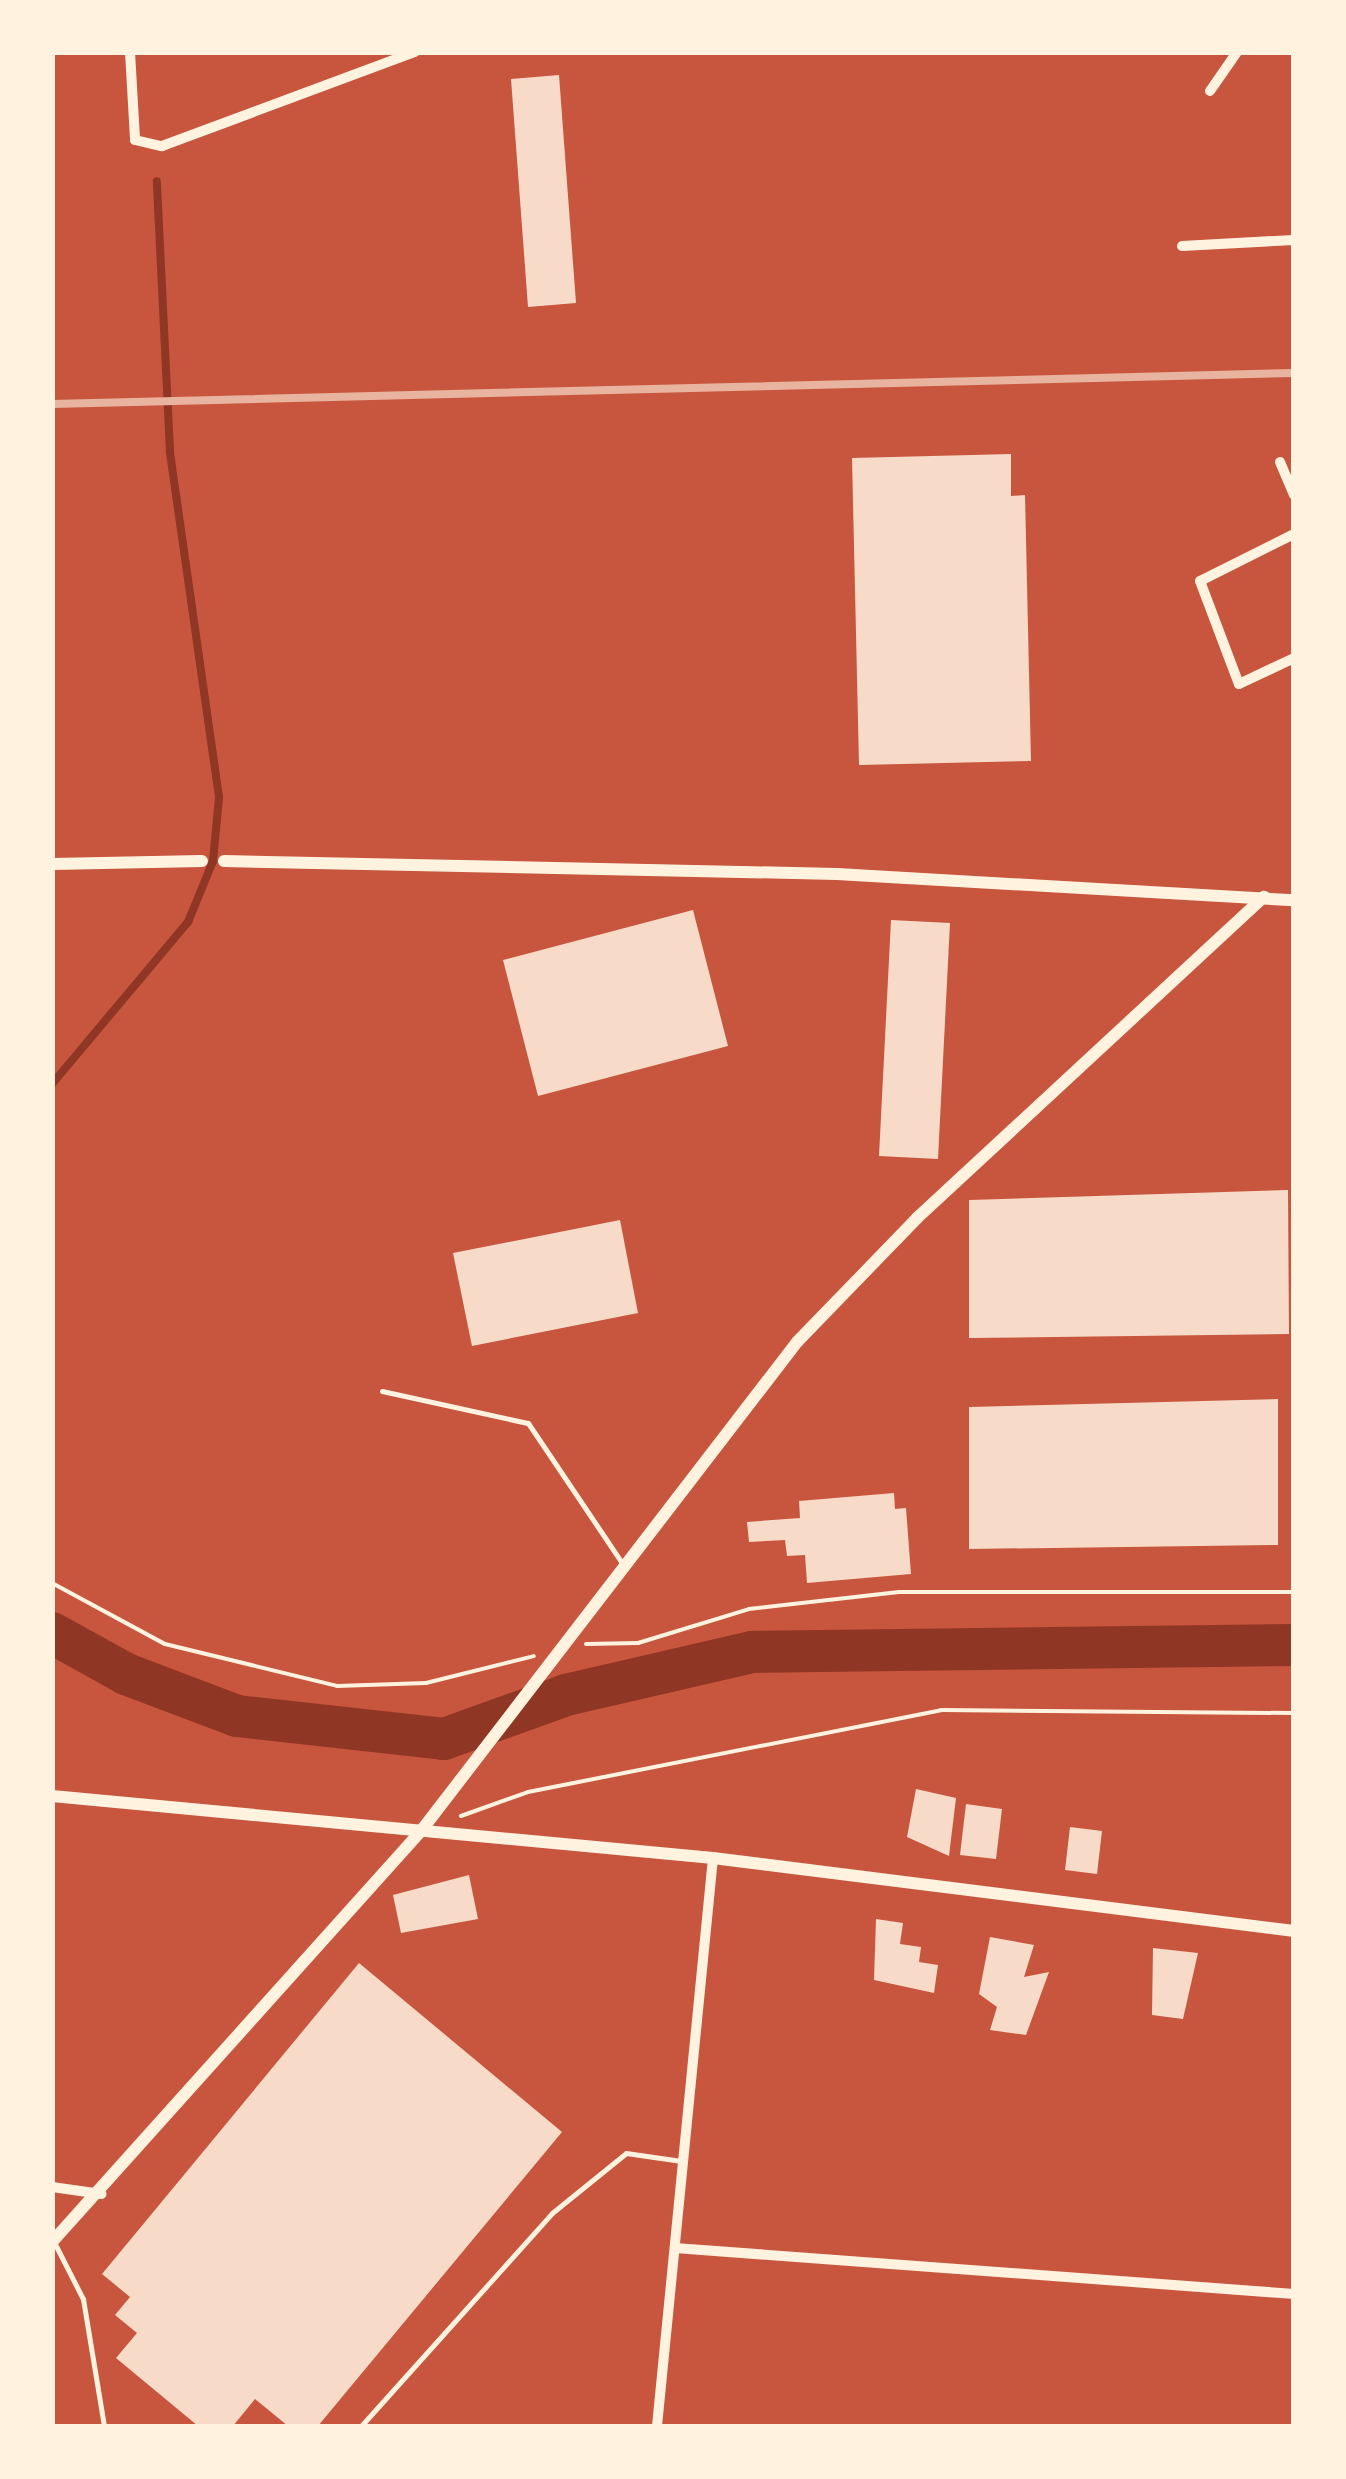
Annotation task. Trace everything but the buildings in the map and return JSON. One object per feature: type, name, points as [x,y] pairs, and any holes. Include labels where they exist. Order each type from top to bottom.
[{"type":"street","points":[[130,52],[135,140],[162,146],[415,52]]},
{"type":"street","points":[[1210,91],[1238,52]]},
{"type":"street","points":[[1182,246],[1294,240]]},
{"type":"street","points":[[1280,462],[1294,495]]},
{"type":"street","points":[[1294,534],[1200,581],[1239,684],[1294,658]]},
{"type":"street","points":[[52,864],[224,861],[837,874],[1294,900]]},
{"type":"street","points":[[53,2242],[104,2194],[422,1831],[622,1563],[850,1287],[1264,898]]},
{"type":"street","points":[[52,1796],[713,1858],[1294,1931]]},
{"type":"street","points":[[657,2426],[713,1858]]},
{"type":"street","points":[[52,2187],[104,2194]]},
{"type":"street","points":[[674,2248],[1294,2294]]},
{"type":"lane","points":[[382,1392],[528,1423],[622,1563]]},
{"type":"lane","points":[[361,2426],[552,2213],[626,2153],[682,2162]]},
{"type":"lane","points":[[53,2242],[82,2299],[104,2426]]},
{"type":"path","points":[[52,1584],[165,1644],[337,1686],[426,1683],[562,1647],[638,1643],[749,1610],[898,1592],[1294,1592]]},
{"type":"path","points":[[457,1818],[528,1792],[941,1710],[1294,1713]]},
{"type":"waterway","points":[[52,1084],[188,922],[213,861],[219,797],[170,451],[157,181]]},
{"type":"waterway","points":[[52,1633],[126,1674],[237,1716],[444,1739],[566,1695],[752,1652],[1294,1645]]},
{"type":"railway","points":[[52,404],[1294,373]]}]
